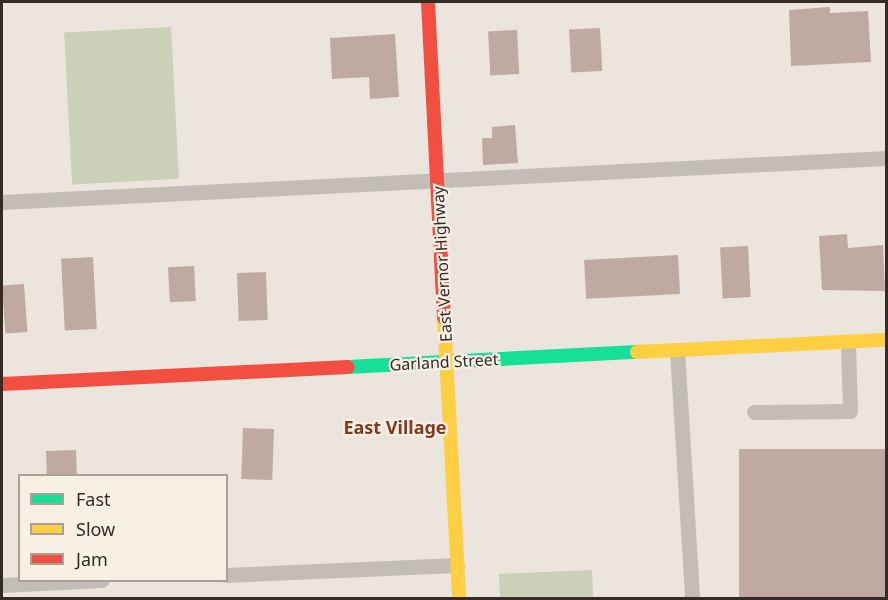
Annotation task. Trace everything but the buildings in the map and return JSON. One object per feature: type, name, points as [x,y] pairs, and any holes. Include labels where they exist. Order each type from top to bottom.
[{"type":"street","name":"East Vernor Highway","points":[[428,2],[459,598]]},
{"type":"street","name":"Garland Street","points":[[2,384],[886,340]]},
{"type":"lane","points":[[2,202],[886,158]]},
{"type":"lane","points":[[754,412],[850,411],[848,342]]},
{"type":"lane","points":[[677,350],[692,598]]},
{"type":"lane","points":[[228,575],[457,565]]},
{"type":"lane","points":[[2,585],[62,582]]},
{"type":"green space","points":[[171,27],[179,179],[72,184],[64,33]]},
{"type":"green space","points":[[592,570],[593,598],[500,598],[499,574]]},
{"type":"traffic: fast","points":[[348,367],[637,352]]},
{"type":"traffic: slow","points":[[444,318],[459,598]]},
{"type":"traffic: slow","points":[[637,352],[886,340]]},
{"type":"traffic: jam","points":[[428,2],[444,318]]},
{"type":"traffic: jam","points":[[2,384],[348,367]]},
{"type":"district","name":"East Village","points":[[395,427]]}]
